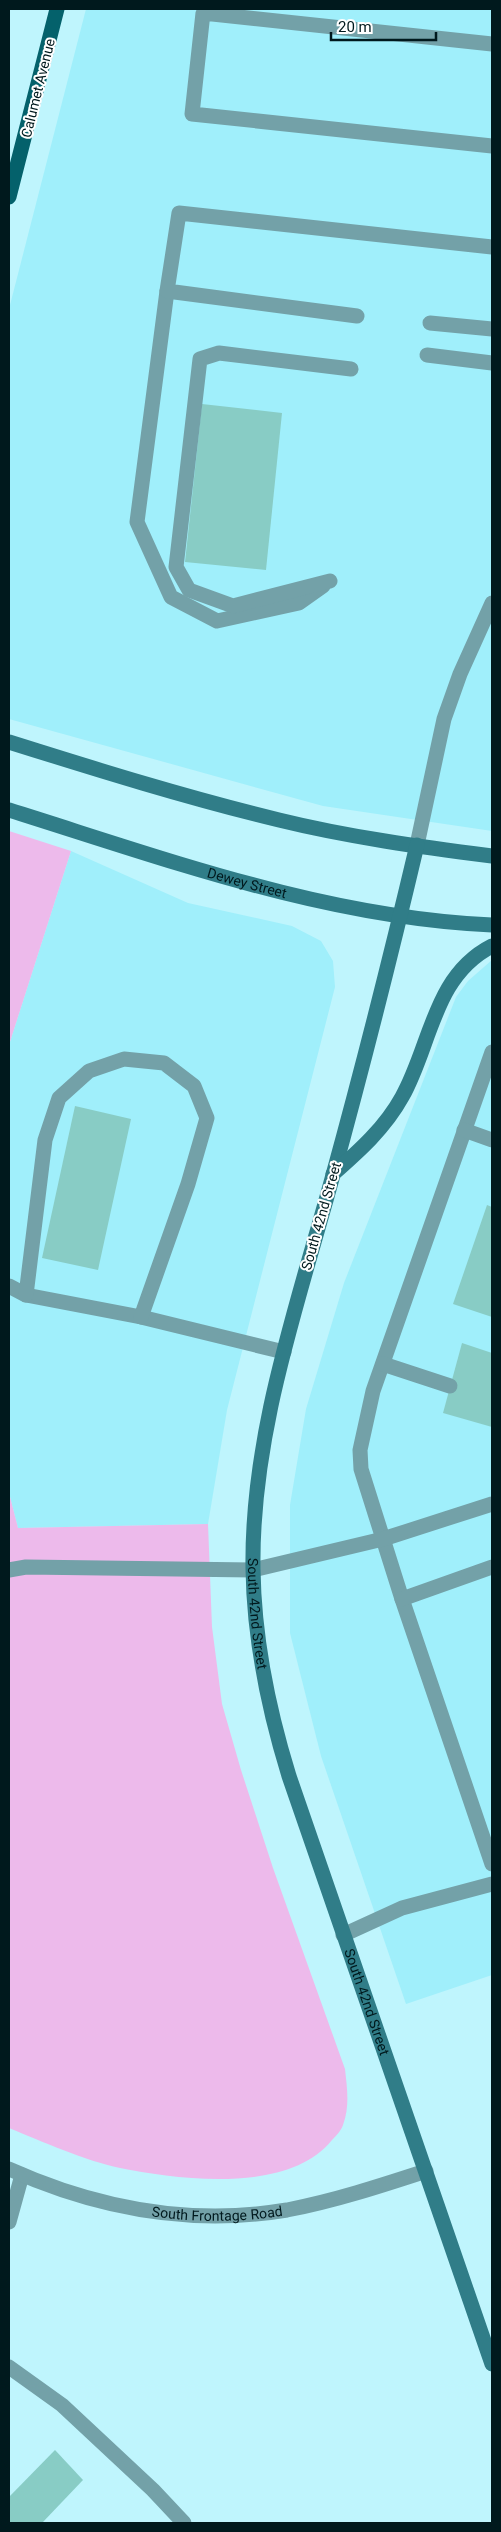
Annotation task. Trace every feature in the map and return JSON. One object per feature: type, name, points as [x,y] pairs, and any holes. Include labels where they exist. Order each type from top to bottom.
[{"type":"main road","name":"Calumet Avenue","points":[[9,197],[57,9]]},
{"type":"street","points":[[492,44],[203,13],[192,114],[492,146]]},
{"type":"street","points":[[351,369],[218,353],[200,359],[176,567],[189,590],[233,606],[330,581],[299,603],[217,621],[171,597],[137,522],[166,291],[179,213],[492,247]]},
{"type":"street","points":[[166,291],[357,316]]},
{"type":"street","points":[[430,323],[492,329]]},
{"type":"street","points":[[427,355],[492,363]]},
{"type":"street","points":[[417,845],[444,719],[460,674],[492,603]]},
{"type":"street","points":[[9,742],[111,775],[280,820],[417,845],[492,856]]},
{"type":"street","name":"Dewey Street","points":[[9,810],[256,885],[333,905],[400,917],[492,926]]},
{"type":"street","name":"South 42nd Street","points":[[417,845],[333,1174],[275,1387],[255,1511],[253,1570],[259,1656],[275,1729],[302,1818],[492,2364]]},
{"type":"street","points":[[333,1174],[368,1142],[395,1109],[407,1088],[440,1001],[468,964],[492,946]]},
{"type":"street","points":[[492,1052],[373,1391],[360,1450],[360,1469],[492,1864]]},
{"type":"street","points":[[26,1295],[45,1140],[59,1098],[89,1071],[124,1058],[164,1063],[194,1086],[207,1118],[188,1184],[141,1317]]},
{"type":"street","points":[[464,1130],[492,1140]]},
{"type":"street","points":[[9,1286],[26,1295],[141,1317],[284,1352]]},
{"type":"street","points":[[383,1364],[450,1386]]},
{"type":"street","points":[[9,1570],[26,1567],[253,1570],[383,1539],[492,1504]]},
{"type":"street","points":[[402,1599],[492,1567]]},
{"type":"street","points":[[343,1935],[402,1908],[492,1884]]},
{"type":"street","name":"South Frontage Road","points":[[15,2172],[85,2199],[108,2205],[172,2214],[234,2216],[311,2205],[344,2197],[426,2171]]},
{"type":"street","points":[[9,2222],[15,2172]]},
{"type":"street","points":[[9,2367],[62,2405],[153,2490],[184,2523]]},
{"type":"shaded area","points":[[86,9],[492,9],[492,831],[323,806],[9,719],[9,309]]},
{"type":"shaded area","points":[[9,831],[71,851],[9,1045]]},
{"type":"shaded area","points":[[71,851],[188,903],[292,926],[321,941],[333,961],[335,987],[227,1410],[208,1524],[18,1528],[9,1493],[9,1045]]},
{"type":"shaded area","points":[[492,960],[492,1975],[406,2004],[321,1756],[290,1633],[290,1505],[306,1409],[344,1283],[456,997],[468,981]]},
{"type":"shaded area","points":[[9,1493],[18,1528],[208,1524],[212,1627],[222,1704],[273,1868],[345,2069],[347,2104],[341,2129],[313,2157],[289,2169],[262,2176],[232,2179],[172,2176],[120,2168],[93,2161],[9,2128]]},
{"type":"building","points":[[202,404],[282,413],[266,570],[185,562]]},
{"type":"building","points":[[75,1106],[131,1119],[98,1270],[42,1258]]},
{"type":"building","points":[[487,1205],[492,1207],[492,1317],[453,1304]]},
{"type":"building","points":[[462,1343],[492,1353],[492,1427],[443,1413]]},
{"type":"building","points":[[55,2450],[83,2480],[42,2523],[9,2523],[9,2497]]}]
